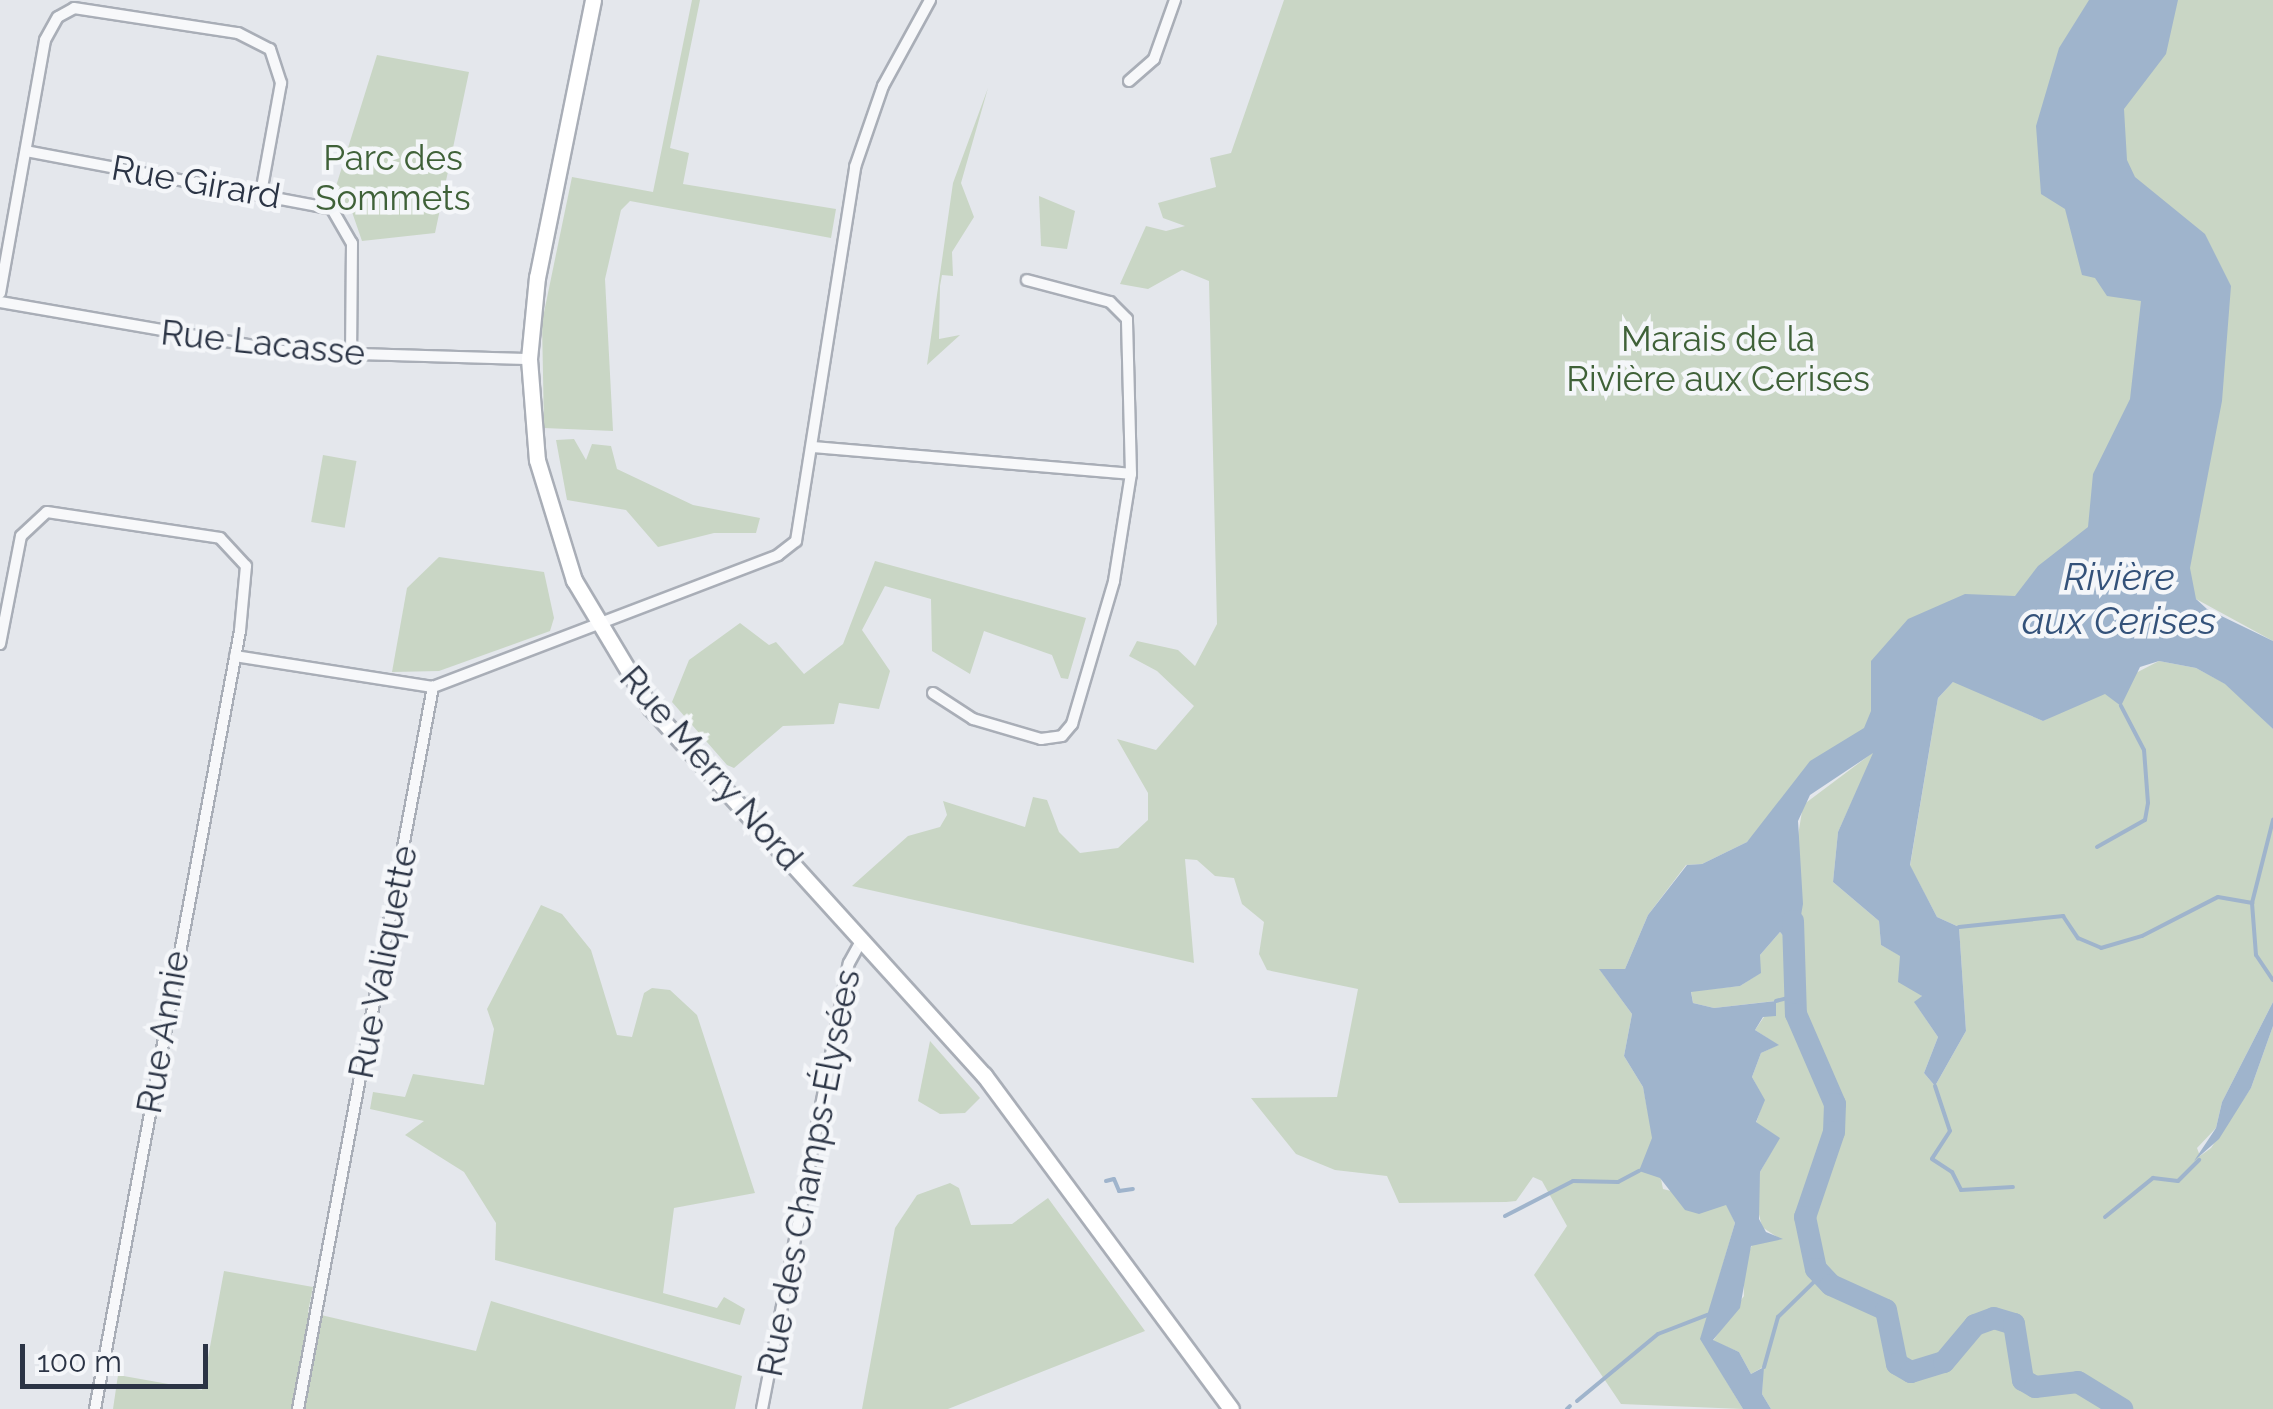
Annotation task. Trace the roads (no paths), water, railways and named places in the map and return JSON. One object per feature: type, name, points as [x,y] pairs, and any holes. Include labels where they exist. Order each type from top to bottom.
[{"type":"main road","name":"Rue Merry Nord","points":[[594,0],[537,277],[530,359],[534,435],[548,509],[596,626],[671,732],[1009,1105],[1231,1409]]},
{"type":"street","points":[[235,656],[433,687],[792,547],[800,534],[855,167],[892,65],[930,0]]},
{"type":"street","points":[[1129,81],[1154,59],[1175,0]]},
{"type":"street","points":[[0,293],[46,40],[66,12],[92,8],[238,32],[270,49],[281,74],[261,193]]},
{"type":"street","name":"Rue Girard","points":[[26,151],[326,206],[348,225],[352,356]]},
{"type":"street","points":[[933,692],[973,719],[1041,739],[1066,733],[1112,591],[1132,474],[1125,313],[1110,302],[1026,280]]},
{"type":"street","name":"Rue Lacasse","points":[[0,302],[258,349],[352,356],[530,359]]},
{"type":"street","points":[[812,447],[1132,474]]},
{"type":"street","name":"Rue Annie","points":[[0,644],[21,536],[39,516],[66,510],[233,546],[247,573],[235,656],[95,1409]]},
{"type":"street","name":"Rue Valiquette","points":[[298,1409],[433,687]]},
{"type":"street","name":"Rue des Champs-Élysées","points":[[762,1409],[849,963],[862,940]]},
{"type":"water","name":"Rivière aux Cerises","points":[[2089,0],[2178,0],[2166,54],[2124,109],[2127,160],[2135,177],[2205,234],[2231,286],[2222,401],[2190,568],[2196,599],[2207,609],[2273,641],[2273,729],[2225,684],[2196,668],[2159,661],[2140,667],[2121,706],[2105,694],[2043,721],[1953,682],[1938,698],[1910,865],[1937,917],[1959,927],[1966,1031],[1935,1086],[1924,1073],[1938,1037],[1914,1002],[1922,996],[1898,982],[1900,956],[1881,945],[1879,921],[1833,882],[1838,832],[1873,753],[1810,795],[1798,821],[1803,904],[1795,949],[1780,932],[1760,955],[1761,973],[1740,986],[1691,992],[1693,1003],[1714,1008],[1776,1001],[1776,1016],[1763,1017],[1755,1030],[1779,1045],[1761,1053],[1752,1077],[1765,1100],[1756,1122],[1780,1138],[1760,1172],[1759,1219],[1766,1232],[1783,1239],[1751,1246],[1740,1308],[1713,1340],[1739,1352],[1751,1374],[1764,1367],[1762,1394],[1771,1409],[1743,1409],[1700,1339],[1735,1223],[1726,1205],[1699,1214],[1685,1210],[1660,1178],[1639,1171],[1652,1138],[1643,1087],[1624,1056],[1632,1014],[1599,969],[1625,969],[1648,915],[1687,865],[1702,864],[1747,842],[1810,761],[1864,728],[1871,711],[1871,661],[1908,619],[1965,594],[2015,596],[2038,566],[2088,527],[2093,474],[2130,399],[2141,301],[2107,296],[2095,278],[2082,275],[2065,209],[2041,194],[2036,126],[2059,48]]},
{"type":"water","points":[[2273,1002],[2273,1026],[2251,1088],[2219,1139],[2194,1161],[2216,1128],[2222,1102]]},
{"type":"waterway","points":[[2097,847],[2145,820],[2148,803],[2144,750],[2121,706]]},
{"type":"waterway","points":[[1959,927],[2063,916],[2078,938],[2101,948],[2142,936],[2218,897],[2252,903],[2273,820]]},
{"type":"waterway","points":[[2252,903],[2256,955],[2273,980]]},
{"type":"waterway","name":"Rivière aux Cerises","points":[[1793,921],[1796,1014],[1835,1104],[1834,1132],[1805,1217],[1816,1269],[1831,1285],[1886,1310],[1897,1364],[1911,1372],[1944,1362],[1975,1325],[1994,1318],[2014,1324],[2023,1380],[2035,1387],[2078,1382],[2122,1409]]},
{"type":"waterway","points":[[1776,1001],[1795,996]]},
{"type":"waterway","points":[[1935,1086],[1950,1131],[1932,1159],[1952,1172],[1961,1190],[2013,1187]]},
{"type":"waterway","points":[[2105,1217],[2153,1178],[2178,1181],[2199,1160]]},
{"type":"waterway","points":[[1505,1216],[1573,1181],[1618,1182],[1639,1171]]},
{"type":"waterway","points":[[1106,1181],[1114,1179],[1119,1191],[1133,1189]]},
{"type":"waterway","points":[[1764,1367],[1778,1317],[1821,1275]]},
{"type":"waterway","points":[[1577,1401],[1658,1334],[1707,1315]]},
{"type":"waterway","points":[[1567,1409],[1570,1406]]},
{"type":"park label","name":"Parc des Sommets","points":[[393,178]]},
{"type":"park label","name":"Marais de la Rivière aux Cerises","points":[[1718,359]]}]
